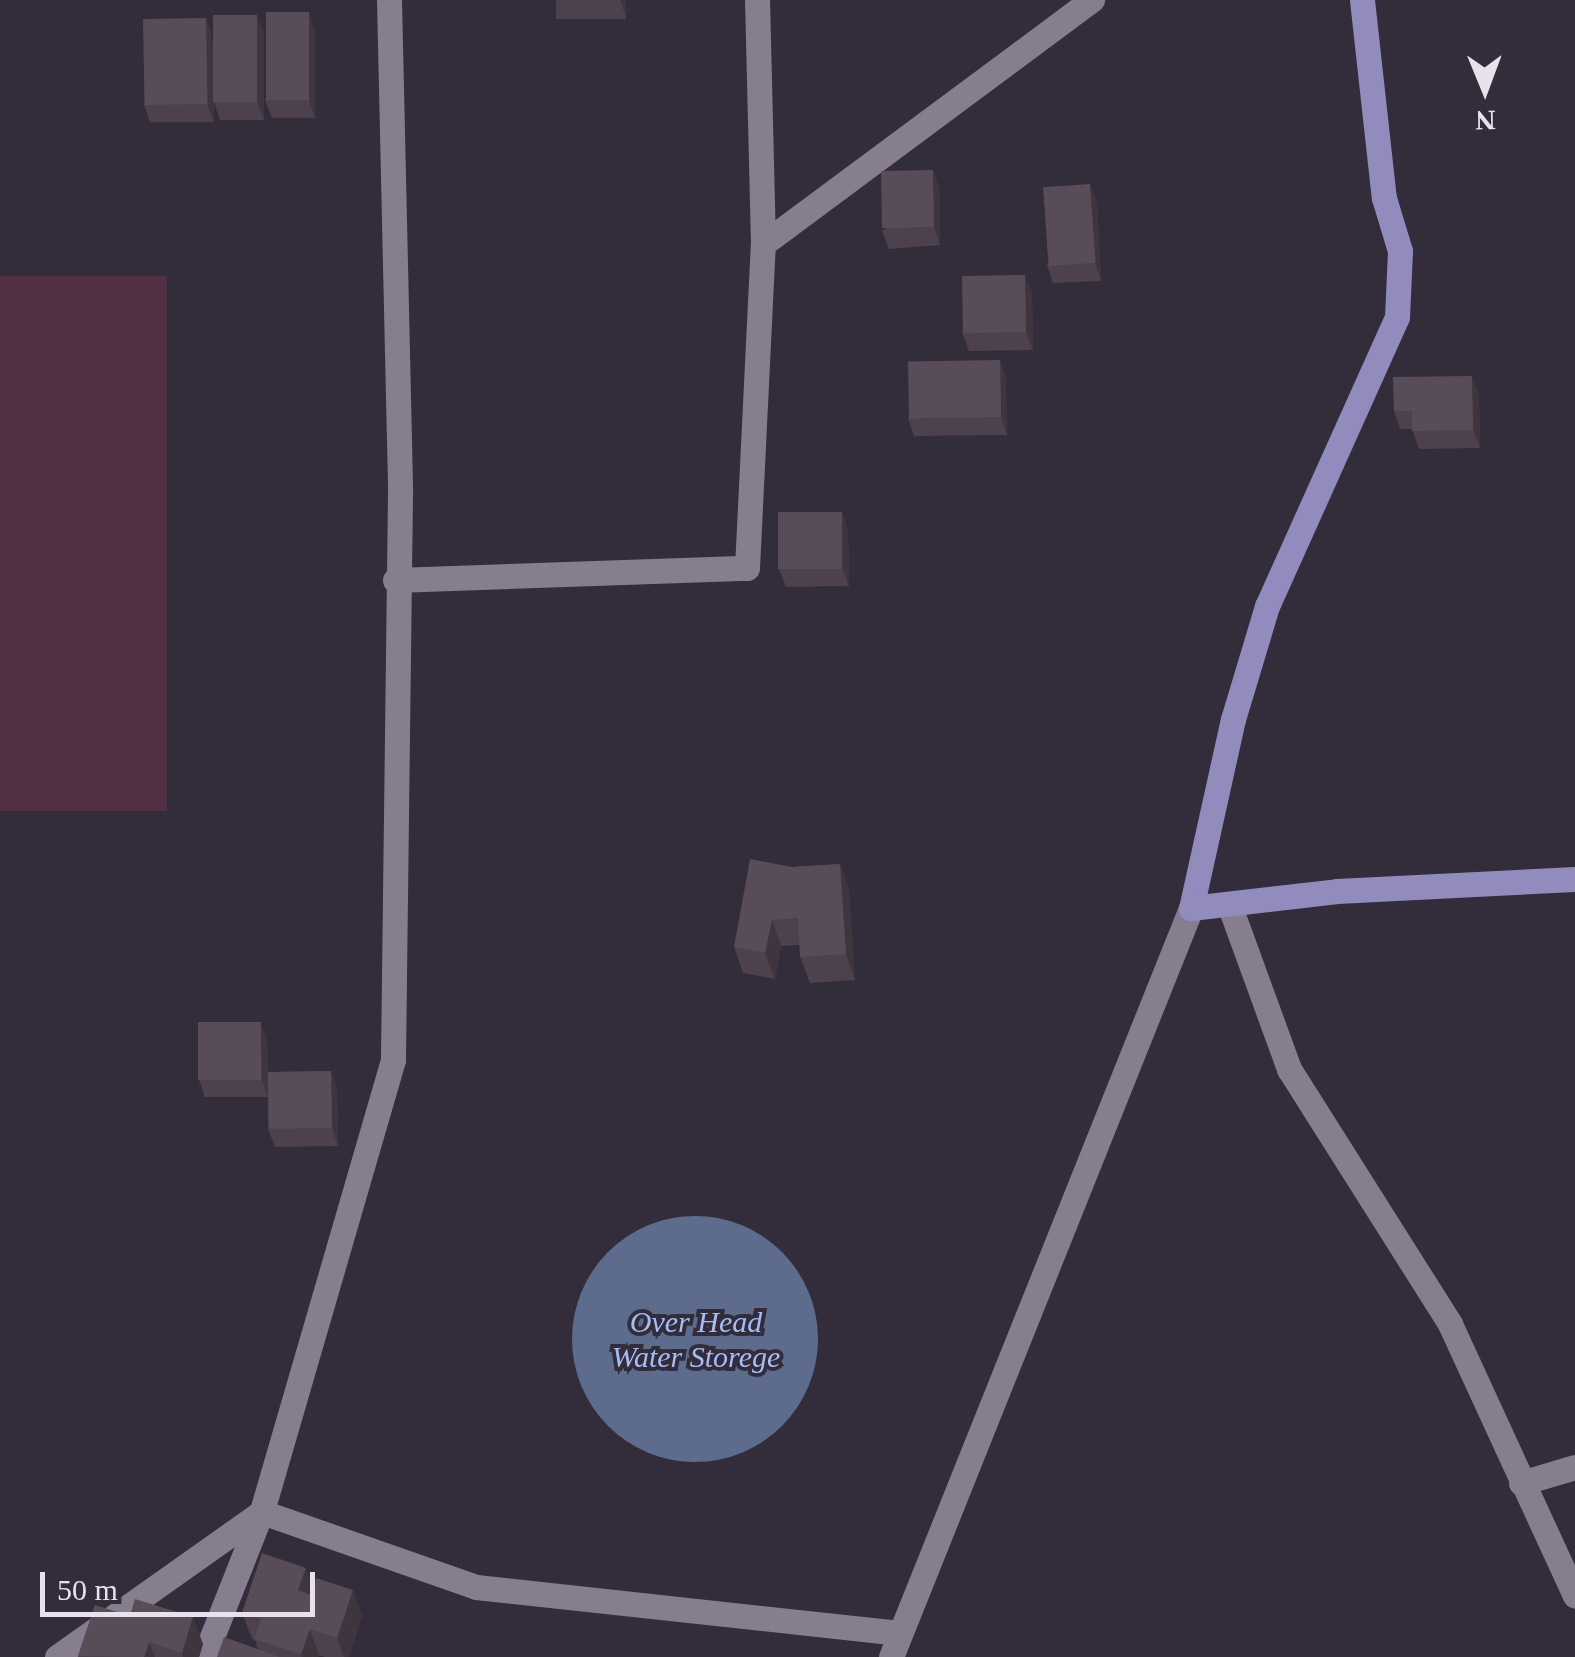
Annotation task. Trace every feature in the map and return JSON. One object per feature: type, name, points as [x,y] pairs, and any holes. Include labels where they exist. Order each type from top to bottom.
[{"type":"main road","points":[[1362,0],[1384,198],[1400,251],[1396,317],[1267,606],[1233,719],[1191,908],[1338,890],[1575,879]]},
{"type":"street","points":[[204,1657],[262,1512],[392,1060],[395,580],[400,493],[388,0]]},
{"type":"street","points":[[395,580],[746,568],[763,244],[757,0]]},
{"type":"street","points":[[763,244],[1092,0]]},
{"type":"street","points":[[1229,904],[1289,1070],[1450,1324],[1575,1596]]},
{"type":"street","points":[[262,1512],[476,1586],[896,1645],[1191,908]]},
{"type":"street","points":[[1520,1483],[1575,1467]]},
{"type":"street","points":[[57,1657],[262,1512]]},
{"type":"shaded area","points":[[0,276],[167,276],[167,811],[0,811]]},
{"type":"water","name":"Over Head Water Storege","points":[[695,1216],[742,1225],[764,1236],[782,1252],[798,1270],[809,1292],[818,1339],[809,1386],[798,1408],[782,1426],[764,1442],[742,1453],[695,1462],[648,1453],[626,1442],[608,1426],[592,1408],[581,1386],[572,1339],[581,1292],[592,1270],[608,1252],[626,1236],[648,1225]]},
{"type":"building","points":[[266,12],[309,12],[309,100],[266,100]]},
{"type":"building","points":[[213,15],[257,15],[257,102],[213,102]]},
{"type":"building","points":[[206,18],[208,104],[145,105],[143,19]]},
{"type":"building","points":[[933,170],[934,227],[882,228],[881,171]]},
{"type":"building","points":[[1090,184],[1096,263],[1049,266],[1043,187]]},
{"type":"building","points":[[1025,275],[1026,332],[963,333],[962,276]]},
{"type":"building","points":[[1000,360],[1001,417],[909,419],[908,362]]},
{"type":"building","points":[[1472,376],[1473,430],[1412,431],[1412,411],[1394,411],[1393,377]]},
{"type":"building","points":[[778,512],[842,512],[842,569],[778,569]]},
{"type":"building","points":[[750,859],[792,867],[840,864],[846,954],[800,957],[798,918],[772,920],[765,953],[734,947]]},
{"type":"building","points":[[198,1022],[261,1022],[261,1080],[198,1080]]},
{"type":"building","points":[[331,1071],[332,1128],[269,1129],[268,1072]]},
{"type":"building","points":[[262,1553],[306,1568],[298,1590],[311,1595],[316,1578],[353,1590],[337,1638],[310,1629],[301,1654],[254,1639],[261,1619],[242,1613]]},
{"type":"building","points":[[135,1599],[193,1617],[182,1653],[149,1642],[144,1657],[78,1656],[95,1605],[130,1616]]},
{"type":"building","points":[[224,1637],[280,1657],[217,1657]]}]
